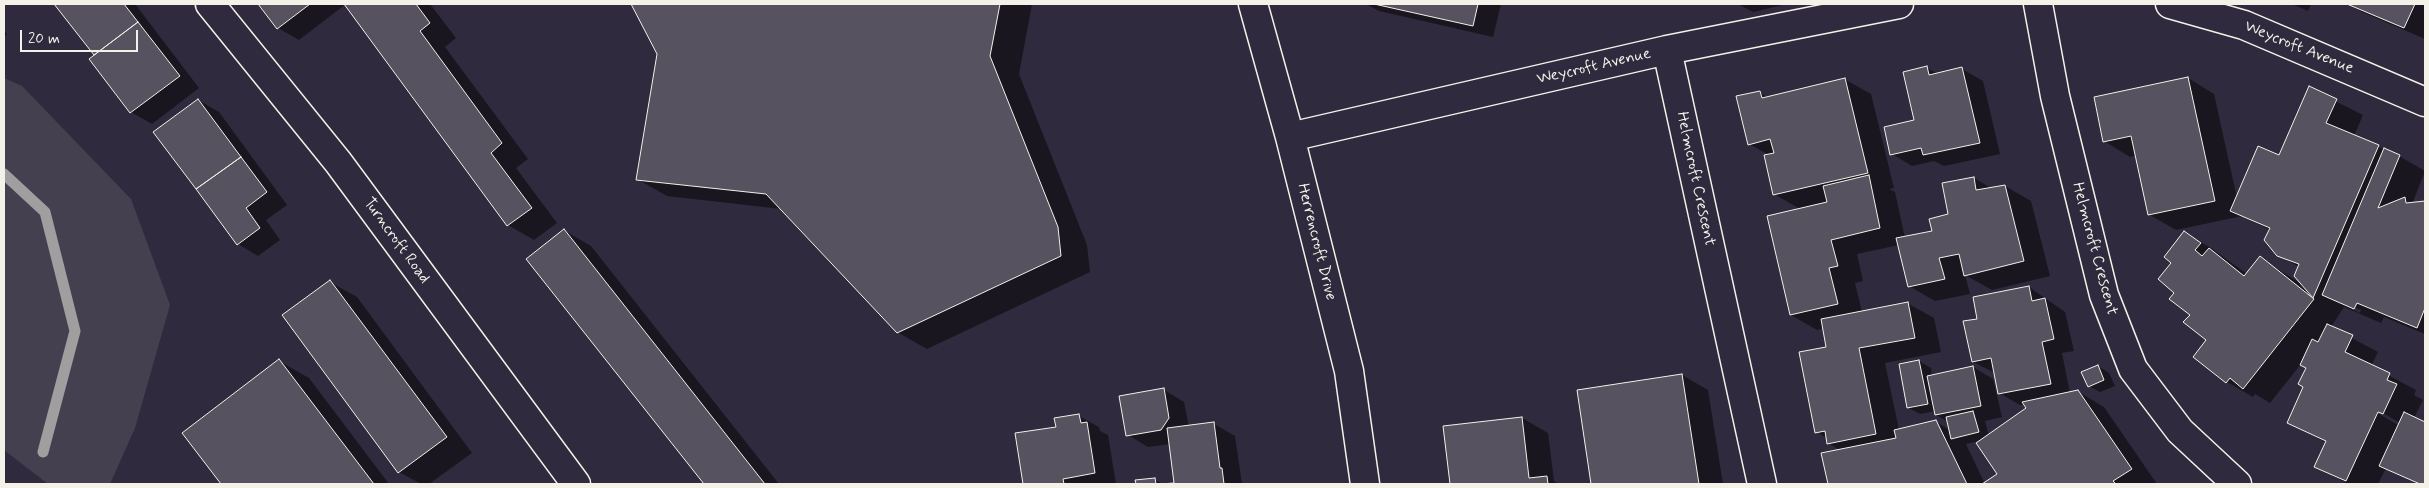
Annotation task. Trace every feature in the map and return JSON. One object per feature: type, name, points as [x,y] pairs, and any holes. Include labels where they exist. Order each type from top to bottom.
[{"type":"street","name":"Turncroft Road","points":[[210,4],[338,162],[576,484]]},
{"type":"street","name":"Herrencroft Drive","points":[[1253,4],[1290,137],[1349,372],[1365,484]]},
{"type":"street","name":"Weycroft Avenue","points":[[1290,137],[1667,50],[1899,4]]},
{"type":"street","name":"Helmcroft Crescent","points":[[2038,4],[2055,96],[2104,295],[2133,369],[2180,432],[2237,484]]},
{"type":"street","name":"Weycroft Avenue","points":[[2170,4],[2244,24],[2425,102]]},
{"type":"street","name":"Helmcroft Crescent","points":[[1667,50],[1762,484]]},
{"type":"shaded area","points":[[4,78],[22,86],[131,199],[170,305],[135,428],[110,484],[48,484],[4,450]]},
{"type":"building","points":[[54,4],[124,4],[138,22],[94,55]]},
{"type":"building","points":[[258,4],[310,4],[277,29]]},
{"type":"building","points":[[344,4],[416,4],[430,23],[420,31],[502,143],[491,153],[532,208],[507,226]]},
{"type":"building","points":[[631,4],[1000,4],[990,56],[1058,227],[1061,256],[897,333],[766,194],[636,180],[657,54]]},
{"type":"building","points":[[1374,4],[1478,4],[1473,26]]},
{"type":"building","points":[[2347,4],[2415,4],[2404,28]]},
{"type":"building","points":[[138,22],[180,76],[130,113],[89,59]]},
{"type":"building","points":[[1927,66],[1929,75],[1962,67],[1980,143],[1923,155],[1921,148],[1890,155],[1884,127],[1914,120],[1903,72]]},
{"type":"building","points":[[2188,77],[2215,201],[2148,215],[2131,136],[2103,142],[2094,97]]},
{"type":"building","points":[[1845,78],[1868,173],[1773,195],[1764,155],[1774,153],[1770,139],[1748,145],[1736,96],[1760,91],[1762,98]]},
{"type":"building","points":[[2309,86],[2337,99],[2326,123],[2379,145],[2313,298],[2294,276],[2299,264],[2277,256],[2264,240],[2270,228],[2230,211],[2258,146],[2279,155]]},
{"type":"building","points":[[198,99],[241,157],[196,189],[153,132]]},
{"type":"building","points":[[2384,148],[2400,155],[2378,208],[2405,197],[2406,203],[2425,201],[2425,308],[2417,328],[2357,303],[2354,309],[2322,295]]},
{"type":"building","points":[[241,157],[267,192],[246,208],[260,228],[237,245],[196,189]]},
{"type":"building","points":[[1869,175],[1880,228],[1831,240],[1838,266],[1829,268],[1838,304],[1790,315],[1767,216],[1827,202],[1823,186]]},
{"type":"building","points":[[1974,177],[1976,190],[2005,185],[2024,261],[1964,276],[1959,254],[1939,258],[1945,279],[1908,287],[1896,238],[1932,231],[1929,219],[1948,214],[1942,183]]},
{"type":"building","points":[[564,229],[765,484],[704,484],[526,259]]},
{"type":"building","points":[[2184,231],[2201,243],[2195,250],[2202,256],[2209,248],[2244,276],[2260,256],[2314,299],[2243,389],[2230,378],[2226,383],[2193,357],[2206,340],[2183,322],[2190,315],[2169,299],[2174,293],[2158,279],[2171,263],[2164,257]]},
{"type":"building","points":[[330,280],[447,437],[398,473],[282,315]]},
{"type":"building","points":[[2029,286],[2032,301],[2045,298],[2054,339],[2042,342],[2051,384],[1998,394],[1991,358],[1972,362],[1963,321],[1977,319],[1973,297]]},
{"type":"building","points":[[1908,302],[1915,338],[1859,348],[1876,434],[1827,444],[1825,431],[1815,433],[1799,352],[1826,347],[1821,319]]},
{"type":"building","points":[[2327,324],[2353,335],[2345,352],[2390,373],[2387,380],[2397,384],[2383,414],[2378,412],[2346,481],[2314,467],[2326,441],[2287,423],[2303,387],[2298,384],[2306,368],[2300,365],[2312,339],[2318,342]]},
{"type":"building","points":[[279,359],[374,484],[221,484],[182,433]]},
{"type":"building","points":[[1919,360],[1928,404],[1907,408],[1899,364]]},
{"type":"building","points":[[2098,365],[2104,380],[2088,387],[2081,372]]},
{"type":"building","points":[[1973,366],[1981,406],[1935,415],[1927,376]]},
{"type":"building","points":[[1682,374],[1699,484],[1591,484],[1577,390]]},
{"type":"building","points":[[1164,388],[1169,418],[1161,430],[1126,436],[1119,396]]},
{"type":"building","points":[[2078,390],[2132,469],[2113,481],[2116,484],[1982,484],[1997,474],[1976,443],[2026,408],[2022,402]]},
{"type":"building","points":[[1973,411],[1979,432],[1951,439],[1946,417]]},
{"type":"building","points":[[2404,412],[2425,422],[2425,484],[2420,484],[2379,466]]},
{"type":"building","points":[[1079,414],[1081,423],[1087,422],[1095,473],[1063,479],[1064,484],[1023,484],[1015,433],[1056,427],[1054,418]]},
{"type":"building","points":[[1522,417],[1529,478],[1547,476],[1548,484],[1450,484],[1443,426]]},
{"type":"building","points":[[1936,420],[1967,484],[1828,484],[1821,453],[1896,438],[1894,430]]},
{"type":"building","points":[[1214,422],[1224,484],[1161,484],[1174,483],[1167,428]]},
{"type":"building","points":[[1155,478],[1156,484],[1136,484],[1135,480]]},
{"type":"waterway","points":[[4,174],[45,212],[75,331],[43,452]]}]
